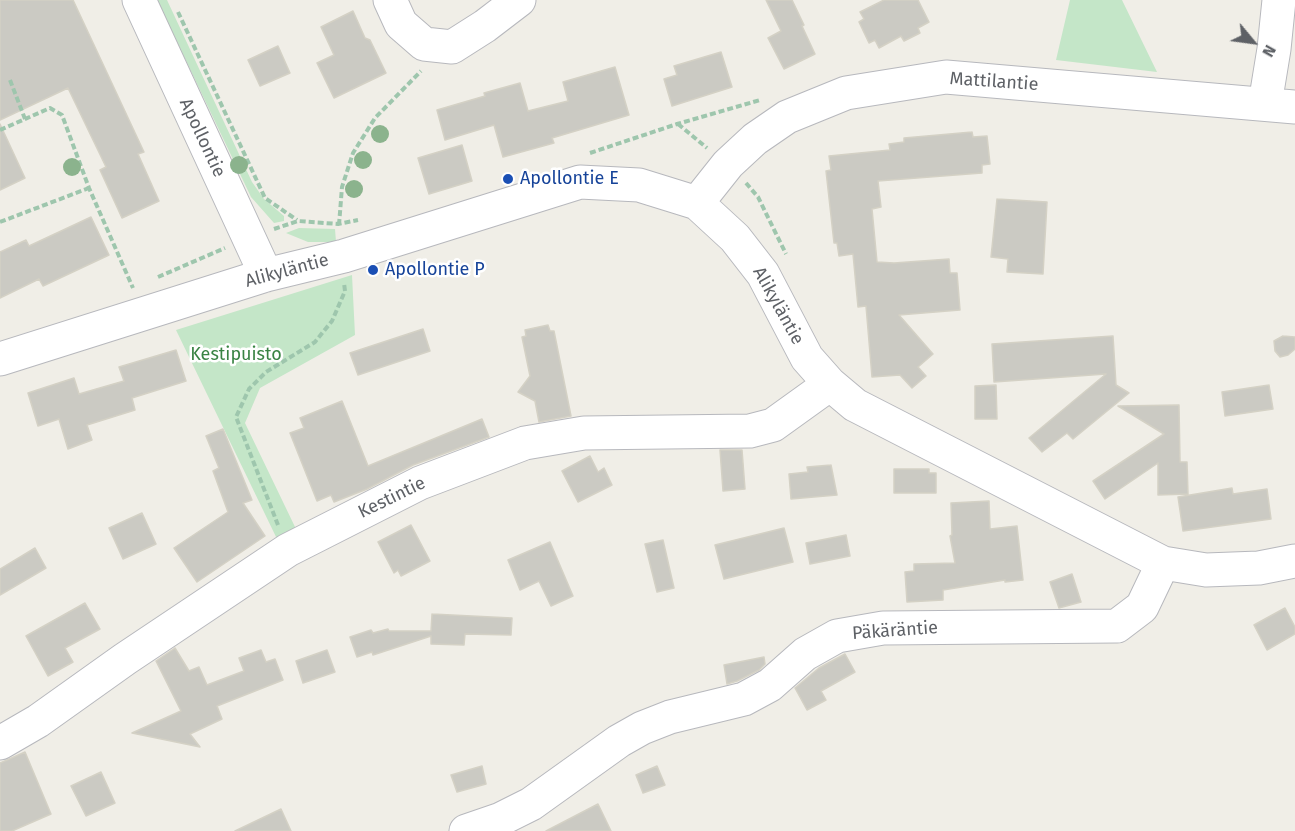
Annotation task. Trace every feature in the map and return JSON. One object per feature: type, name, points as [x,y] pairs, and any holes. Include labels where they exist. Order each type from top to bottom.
[{"type":"street","name":"Apollontie","points":[[139,0],[266,275]]},
{"type":"street","points":[[390,0],[401,24],[424,44],[445,47],[452,47],[519,0]]},
{"type":"street","points":[[1279,0],[1274,49],[1280,106]]},
{"type":"street","name":"Mattilantie","points":[[697,203],[728,164],[755,139],[787,117],[846,93],[946,77],[1280,106]]},
{"type":"street","name":"Alikyläntie","points":[[0,359],[135,294],[266,275],[344,256],[580,182],[639,185],[697,203],[735,237],[763,274],[807,358],[830,384],[855,405],[1163,562],[1206,570],[1259,568],[1295,561]]},
{"type":"street","name":"Kestintie","points":[[0,742],[38,721],[125,659],[288,550],[420,483],[525,443],[584,433],[750,431],[773,425],[830,384]]},
{"type":"street","name":"Päkäräntie","points":[[466,831],[501,819],[531,804],[619,741],[642,728],[670,717],[744,699],[770,684],[805,654],[837,636],[883,628],[1117,626],[1142,608],[1163,562]]},
{"type":"path","points":[[178,10],[265,198],[298,221]]},
{"type":"path","points":[[288,550],[236,417],[249,388],[266,372],[315,342],[332,321],[345,291],[344,256],[338,224],[342,187],[353,153],[375,118],[445,47]]},
{"type":"path","points":[[10,80],[25,119]]},
{"type":"path","points":[[580,156],[763,99]]},
{"type":"path","points":[[0,130],[50,108],[62,115],[89,188],[135,294]]},
{"type":"path","points":[[678,124],[728,164],[758,197],[788,258]]},
{"type":"path","points":[[0,222],[89,188]]},
{"type":"path","points":[[150,280],[248,238],[298,221],[338,224],[361,219]]},
{"type":"green space","points":[[157,0],[167,0],[252,182],[264,199],[284,216],[284,221],[274,223],[251,197]]},
{"type":"green space","points":[[1070,0],[1122,0],[1157,72],[1056,60]]},
{"type":"green space","points":[[299,228],[335,229],[336,242],[308,242],[286,233]]},
{"type":"green space","name":"Kestipuisto","points":[[352,275],[355,335],[260,388],[245,423],[296,529],[278,541],[176,330]]},
{"type":"building","points":[[0,0],[73,0],[144,152],[138,154],[159,201],[122,218],[100,170],[106,167],[68,88],[0,120]]},
{"type":"building","points":[[766,0],[792,0],[815,54],[784,69],[768,38],[781,31]]},
{"type":"building","points":[[884,0],[918,0],[929,22],[918,28],[920,33],[904,41],[901,36],[879,48],[875,40],[869,43],[859,22],[864,19],[860,12]]},
{"type":"building","points":[[353,11],[365,38],[370,40],[386,73],[334,98],[317,63],[334,55],[321,27]]},
{"type":"building","points":[[278,46],[290,73],[260,86],[248,60]]},
{"type":"building","points":[[721,52],[732,87],[672,106],[664,79],[677,75],[674,66]]},
{"type":"building","points":[[615,67],[629,115],[552,138],[554,143],[503,157],[494,125],[445,140],[437,110],[520,83],[528,111],[568,101],[563,82]]},
{"type":"building","points":[[0,124],[25,178],[0,190]]},
{"type":"building","points":[[972,132],[973,137],[987,136],[990,164],[982,165],[982,173],[878,181],[881,207],[872,209],[877,262],[949,259],[950,273],[957,273],[960,310],[899,315],[933,354],[918,367],[926,376],[912,388],[900,375],[872,377],[866,306],[858,307],[853,254],[839,256],[837,243],[834,243],[826,171],[831,170],[829,156],[890,150],[889,144],[904,142],[904,138]]},
{"type":"building","points":[[462,145],[472,181],[429,194],[418,158]]},
{"type":"building","points":[[997,199],[1047,202],[1043,274],[1007,272],[1008,259],[991,257]]},
{"type":"building","points":[[91,217],[109,255],[43,286],[39,279],[0,298],[0,252],[26,240],[29,246]]},
{"type":"building","points":[[548,325],[550,331],[554,331],[571,416],[539,422],[535,401],[518,392],[530,376],[522,337],[526,336],[525,330]]},
{"type":"building","points":[[423,329],[430,351],[358,375],[350,353]]},
{"type":"building","points":[[1113,336],[1116,385],[1129,393],[1073,439],[1067,433],[1042,452],[1029,438],[1106,374],[994,382],[992,344]]},
{"type":"building","points":[[1283,336],[1295,337],[1295,349],[1288,355],[1280,357],[1275,351],[1274,341]]},
{"type":"building","points":[[176,350],[186,381],[132,398],[135,410],[87,425],[92,440],[68,449],[59,419],[38,426],[28,393],[74,378],[79,394],[124,381],[119,367]]},
{"type":"building","points":[[996,385],[997,419],[975,419],[975,386]]},
{"type":"building","points":[[1269,385],[1273,409],[1225,416],[1222,392]]},
{"type":"building","points":[[342,401],[368,466],[482,419],[489,437],[413,465],[367,489],[334,502],[331,495],[317,501],[290,433],[304,428],[300,418]]},
{"type":"building","points":[[1179,405],[1180,462],[1187,462],[1188,494],[1158,495],[1158,463],[1105,499],[1093,481],[1164,434],[1118,406]]},
{"type":"building","points":[[223,429],[252,500],[243,503],[265,536],[197,582],[174,548],[228,512],[213,471],[219,468],[206,436]]},
{"type":"building","points":[[720,450],[742,450],[745,489],[723,491]]},
{"type":"building","points":[[590,456],[598,472],[604,468],[612,485],[578,502],[562,471]]},
{"type":"building","points":[[831,465],[837,495],[791,499],[789,474],[808,472],[807,467]]},
{"type":"building","points":[[894,469],[929,469],[929,473],[936,473],[936,493],[894,493]]},
{"type":"building","points":[[1232,488],[1233,494],[1267,489],[1271,519],[1183,531],[1178,497]]},
{"type":"building","points":[[989,501],[990,529],[1017,526],[1023,580],[1005,582],[1005,580],[943,590],[943,600],[907,602],[905,572],[914,571],[914,564],[955,563],[950,536],[952,535],[951,503]]},
{"type":"building","points":[[142,513],[156,544],[123,559],[109,528]]},
{"type":"building","points":[[411,525],[430,561],[401,576],[398,570],[394,573],[378,542]]},
{"type":"building","points":[[784,528],[793,562],[724,579],[715,545]]},
{"type":"building","points":[[846,535],[850,556],[810,564],[806,543]]},
{"type":"building","points":[[663,540],[674,588],[657,592],[645,544]]},
{"type":"building","points":[[550,542],[573,596],[551,606],[539,581],[520,590],[508,560]]},
{"type":"building","points":[[35,548],[46,568],[0,595],[0,569]]},
{"type":"building","points":[[1072,574],[1081,602],[1059,608],[1050,582]]},
{"type":"building","points":[[85,603],[100,629],[65,648],[73,662],[48,676],[26,636]]},
{"type":"building","points":[[1285,608],[1295,627],[1295,634],[1267,650],[1254,625]]},
{"type":"building","points":[[432,614],[512,618],[511,635],[465,634],[464,645],[431,644],[431,636],[373,655],[372,652],[357,657],[350,637],[371,630],[373,633],[388,629],[389,631],[431,631]]},
{"type":"building","points":[[175,648],[189,671],[199,667],[207,685],[244,671],[239,658],[261,650],[266,662],[275,659],[283,680],[217,706],[222,719],[190,734],[200,747],[132,733],[181,711],[156,661]]},
{"type":"building","points":[[327,650],[335,672],[303,683],[296,661]]},
{"type":"building","points":[[845,654],[855,672],[821,691],[826,700],[807,710],[795,688],[819,668]]},
{"type":"building","points":[[764,657],[765,664],[759,670],[727,684],[724,665]]},
{"type":"building","points":[[25,752],[51,814],[12,831],[0,831],[0,763]]},
{"type":"building","points":[[482,766],[486,784],[457,792],[451,775]]},
{"type":"building","points":[[657,766],[665,785],[643,793],[636,775]]},
{"type":"building","points":[[101,772],[115,803],[86,816],[71,786]]},
{"type":"building","points":[[598,804],[611,831],[546,831]]},
{"type":"building","points":[[281,809],[291,831],[235,831]]},
{"type":"place","name":"Apollontie E","points":[[508,179]]},
{"type":"place","name":"Apollontie P","points":[[373,270]]}]
